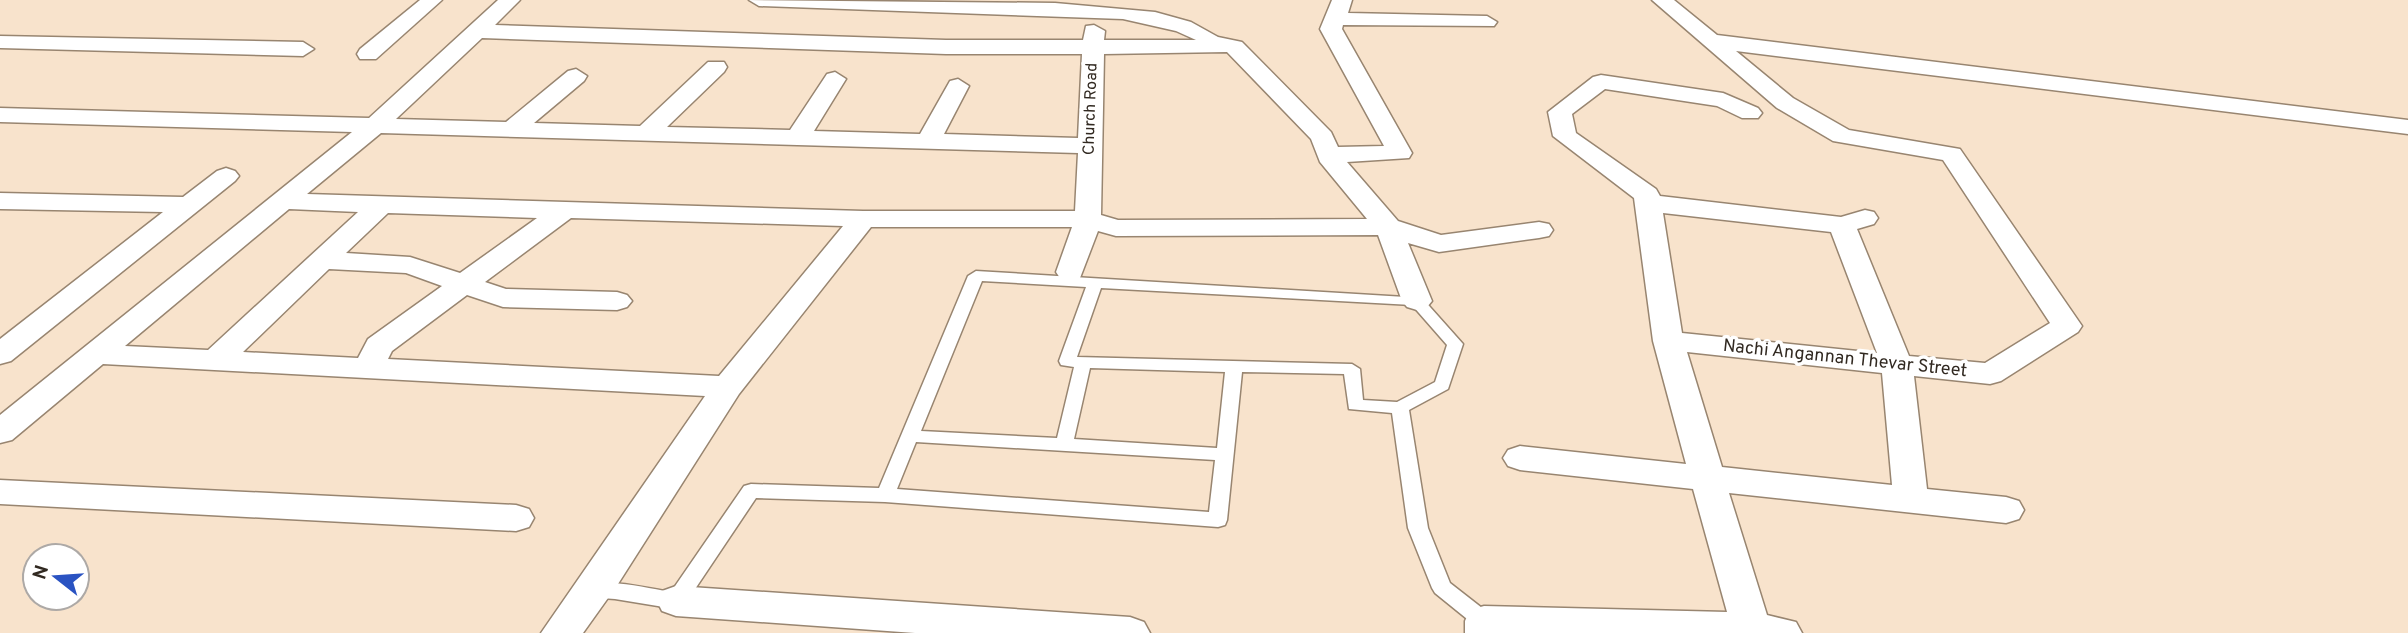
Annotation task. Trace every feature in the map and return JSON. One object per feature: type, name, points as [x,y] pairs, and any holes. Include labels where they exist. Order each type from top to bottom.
[{"type":"street","points":[[368,54],[432,0]]},
{"type":"street","points":[[0,432],[376,125],[510,0]]},
{"type":"street","points":[[759,0],[1093,6],[1161,19],[1192,29],[1209,38],[1206,41],[1234,47],[1322,137],[1329,155],[1388,227],[1417,301]]},
{"type":"street","name":"Nachi Angannan Thevar Street","points":[[1662,0],[1786,103],[1842,136],[1951,154],[2067,326],[1990,374],[1668,341]]},
{"type":"street","name":"Church Road","points":[[1078,279],[1088,219],[1093,6]]},
{"type":"street","points":[[1329,155],[1399,153],[1331,29],[1339,10],[1487,22]]},
{"type":"street","points":[[476,31],[932,47],[1234,47]]},
{"type":"street","points":[[1711,41],[2408,127]]},
{"type":"street","points":[[0,42],[303,49]]},
{"type":"street","points":[[647,133],[716,66]]},
{"type":"street","points":[[512,129],[576,76]]},
{"type":"street","points":[[798,137],[835,79]]},
{"type":"street","points":[[1485,627],[1766,630],[1708,478],[1668,341],[1647,195],[1565,136],[1560,112],[1601,82],[1723,100],[1751,113]]},
{"type":"street","points":[[928,141],[958,86]]},
{"type":"street","points":[[0,116],[1090,146]]},
{"type":"street","points":[[0,354],[226,176]]},
{"type":"street","points":[[0,201],[188,205]]},
{"type":"street","points":[[282,201],[863,219],[1088,219],[1116,228],[1388,227],[1438,244],[1539,230]]},
{"type":"street","points":[[1648,203],[1854,221],[1897,365],[1911,500]]},
{"type":"street","points":[[216,360],[381,205]]},
{"type":"street","points":[[368,368],[379,346],[565,210]]},
{"type":"street","points":[[561,633],[592,592],[727,387],[863,219]]},
{"type":"street","points":[[322,260],[410,265],[503,298],[617,300]]},
{"type":"street","points":[[96,354],[727,387]]},
{"type":"street","points":[[1520,458],[2007,510]]},
{"type":"street","points":[[0,492],[516,518]]},
{"type":"street","points":[[676,601],[1130,633]]},
{"type":"lane","points":[[885,495],[976,276],[1078,279],[1417,301],[1455,344],[1442,385],[1400,408],[1354,405],[1352,369],[1067,361],[1078,279]]},
{"type":"lane","points":[[1064,445],[1083,363]]},
{"type":"lane","points":[[592,592],[615,591],[676,601],[751,491],[885,495],[1218,520],[1234,367]]},
{"type":"lane","points":[[1400,408],[1418,528],[1442,588],[1485,627]]},
{"type":"lane","points":[[911,436],[1223,454]]}]
